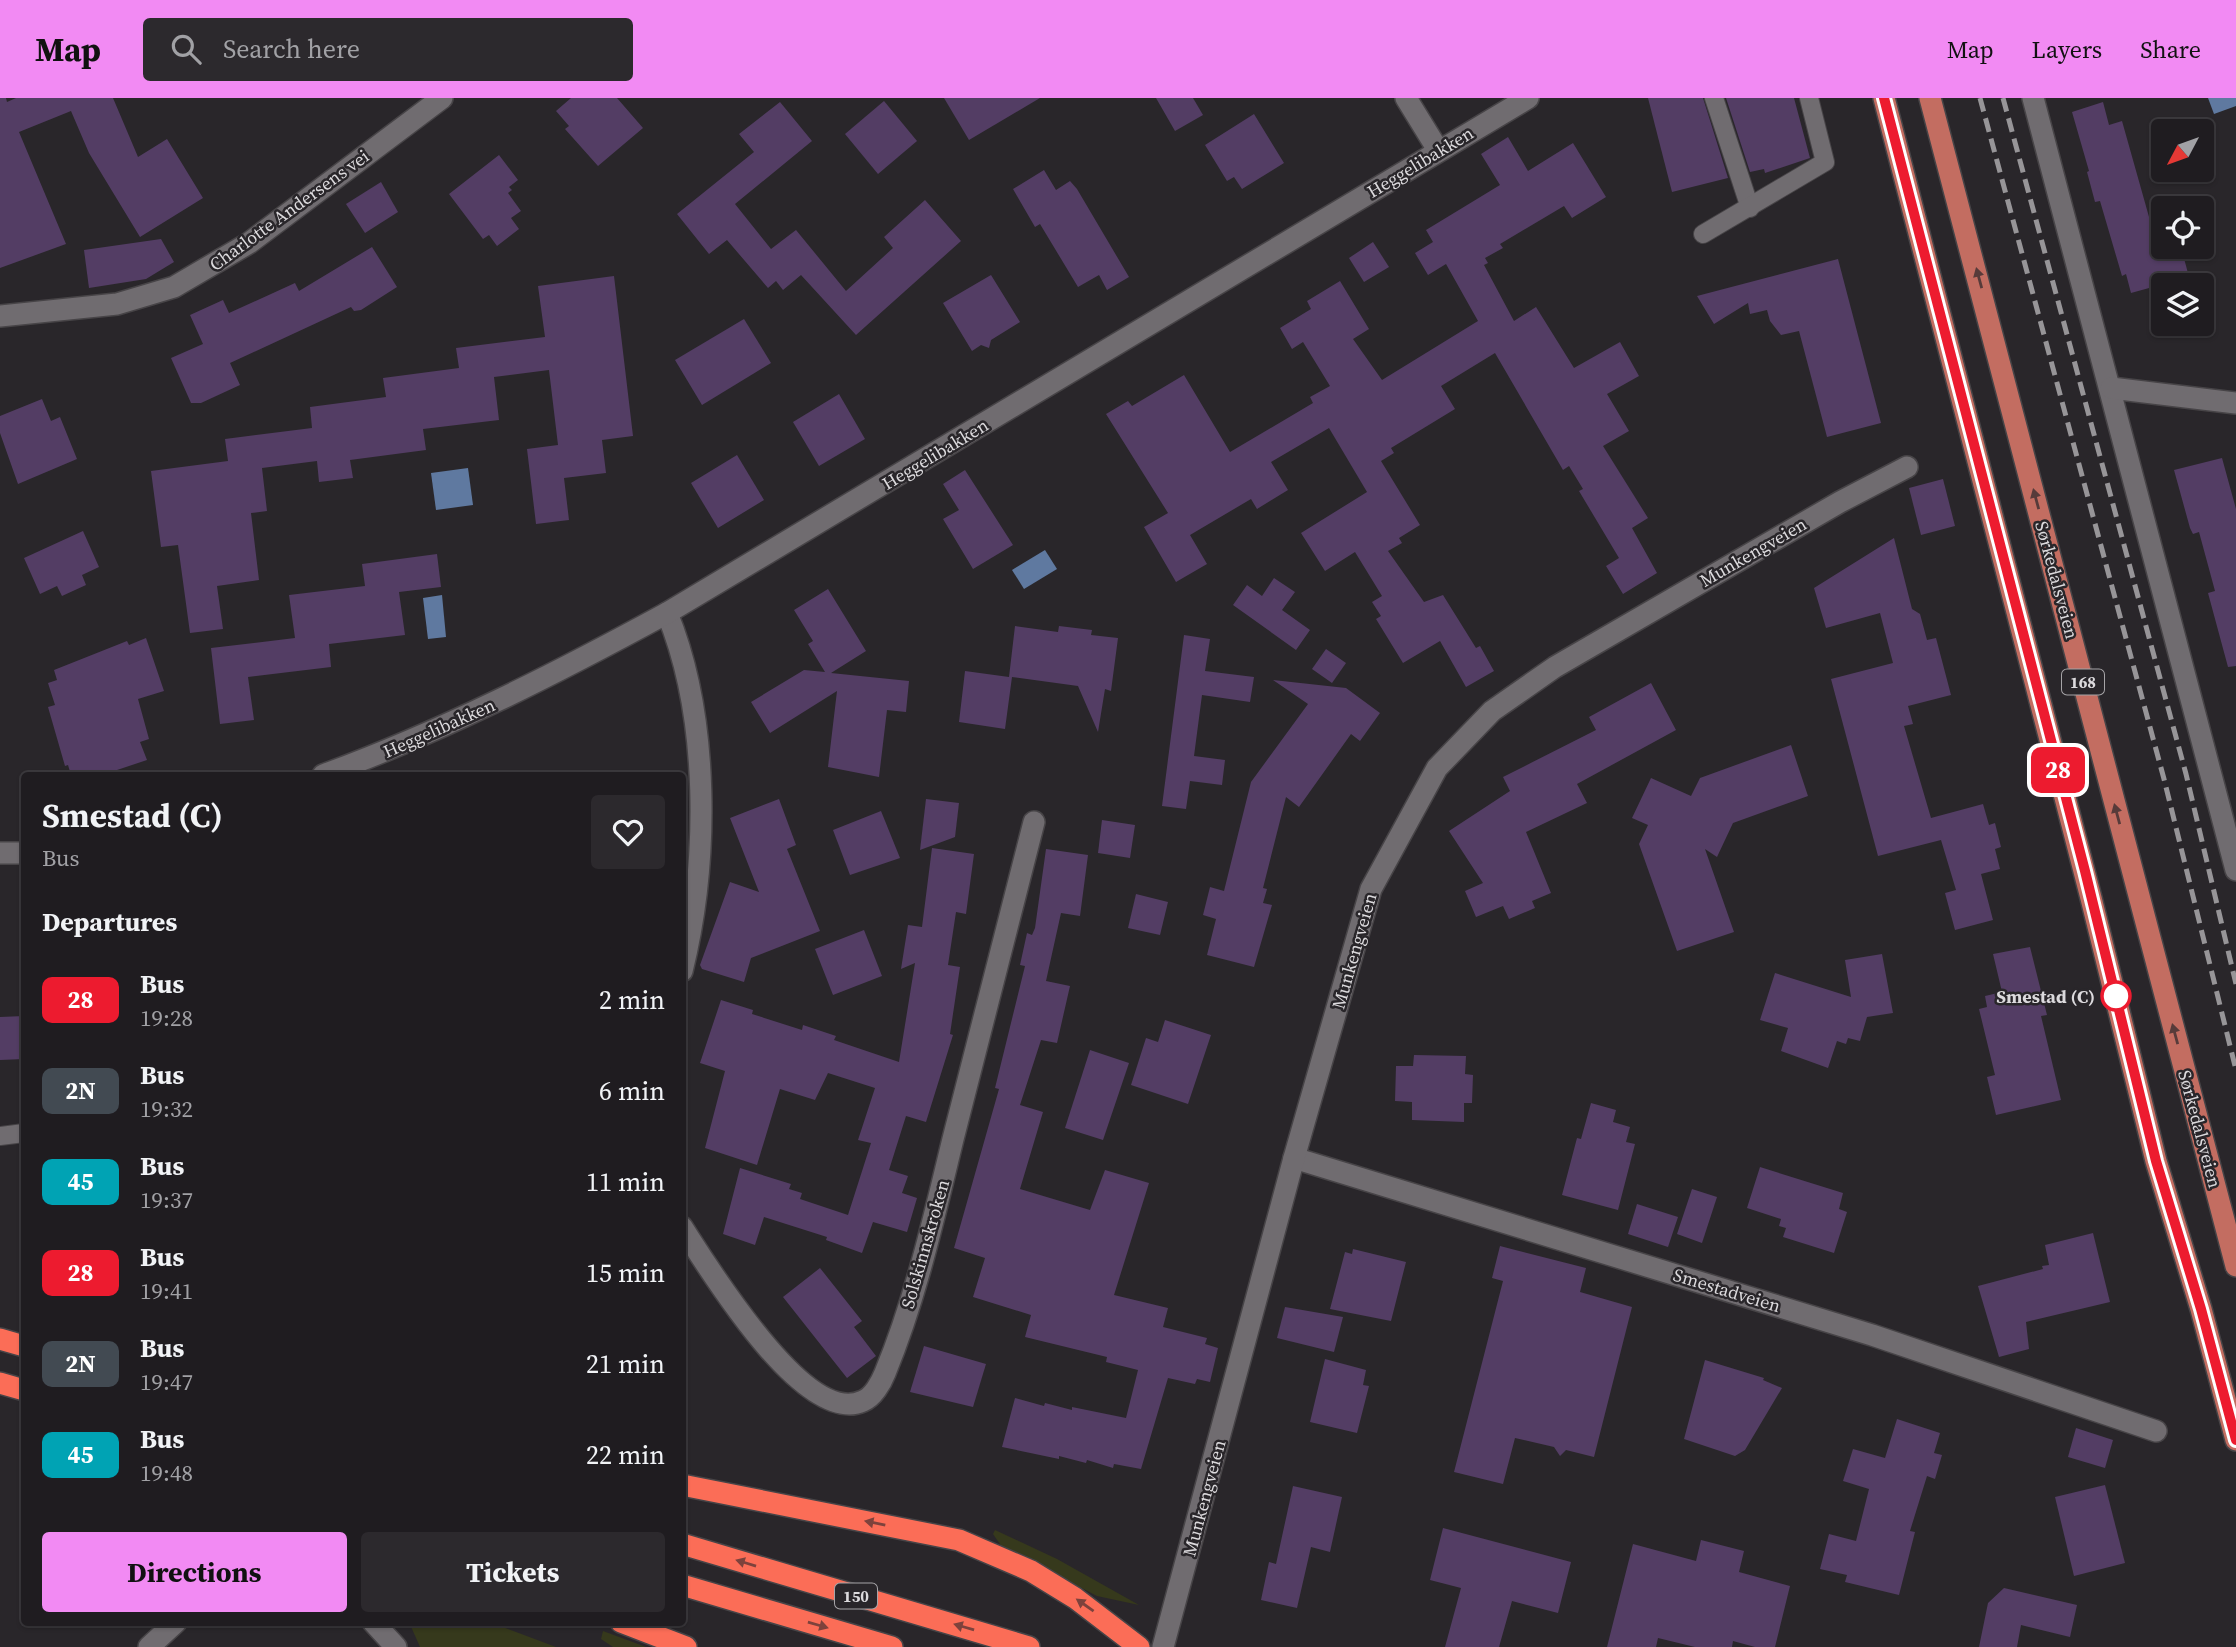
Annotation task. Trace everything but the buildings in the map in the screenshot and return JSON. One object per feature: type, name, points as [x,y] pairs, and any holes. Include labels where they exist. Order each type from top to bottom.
[{"type":"highway","points":[[0,1339],[21,1345]]},
{"type":"highway","points":[[0,1383],[21,1389]]},
{"type":"highway","points":[[686,1486],[960,1540],[1031,1571],[1074,1598],[1139,1647]]},
{"type":"highway","name":"150","points":[[686,1545],[1030,1647]]},
{"type":"highway","name":"150","points":[[686,1586],[892,1647]]},
{"type":"highway","points":[[631,1626],[686,1647]]},
{"type":"main road","name":"168","points":[[1884,98],[2088,884],[2156,1161],[2201,1309],[2236,1440]]},
{"type":"main road","name":"Sørkedalsveien","points":[[1930,98],[2236,1266]]},
{"type":"street","name":"Charlotte Andersens vei","points":[[0,316],[117,304],[174,286],[249,243],[442,98]]},
{"type":"street","points":[[1406,98],[1438,150]]},
{"type":"street","name":"Heggelibakken","points":[[331,772],[456,722],[514,695],[667,613],[1528,98]]},
{"type":"street","points":[[2032,98],[2111,388],[2236,870]]},
{"type":"street","points":[[2111,388],[2236,403]]},
{"type":"street","name":"Munkengveien","points":[[1163,1647],[1294,1158],[1371,889],[1437,768],[1454,747],[1492,710],[1555,667],[1840,502],[1907,467]]},
{"type":"street","points":[[667,613],[689,682],[697,731],[699,857],[694,912],[686,951]]},
{"type":"street","name":"Solskinnskroken","points":[[686,1233],[739,1311],[806,1387],[837,1403],[863,1401],[870,1396],[885,1374],[924,1255],[1034,822]]},
{"type":"street","points":[[0,853],[21,853]]},
{"type":"street","name":"Smestadveien","points":[[1294,1158],[1872,1335],[2155,1431]]},
{"type":"street","points":[[149,1647],[172,1626]]},
{"type":"street","points":[[377,1626],[396,1647]]},
{"type":"lane","points":[[1714,98],[1751,208]]},
{"type":"lane","points":[[1703,234],[1825,162],[1809,98]]},
{"type":"lane","points":[[0,1136],[21,1133]]},
{"type":"green space","points":[[995,1530],[1057,1559],[1139,1605],[1097,1596],[1002,1547],[993,1534]]},
{"type":"green space","points":[[411,1626],[500,1626],[556,1647],[420,1647]]},
{"type":"green space","points":[[603,1631],[646,1647],[613,1647],[601,1639]]},
{"type":"water","points":[[2208,98],[2236,98],[2236,106],[2214,114]]},
{"type":"water","points":[[468,468],[473,505],[436,510],[431,473]]},
{"type":"water","points":[[1045,550],[1057,569],[1024,589],[1012,570]]},
{"type":"water","points":[[442,595],[446,637],[428,639],[423,598]]},
{"type":"railway","points":[[1980,98],[2164,779],[2236,1070]]},
{"type":"railway","points":[[2003,98],[2186,774],[2236,984]]},
{"type":"bus line","name":"28","points":[[1884,98],[2085,871],[2156,1161],[2201,1309],[2236,1440]]},
{"type":"place","name":"Smestad (C)","points":[[2116,996]]}]
